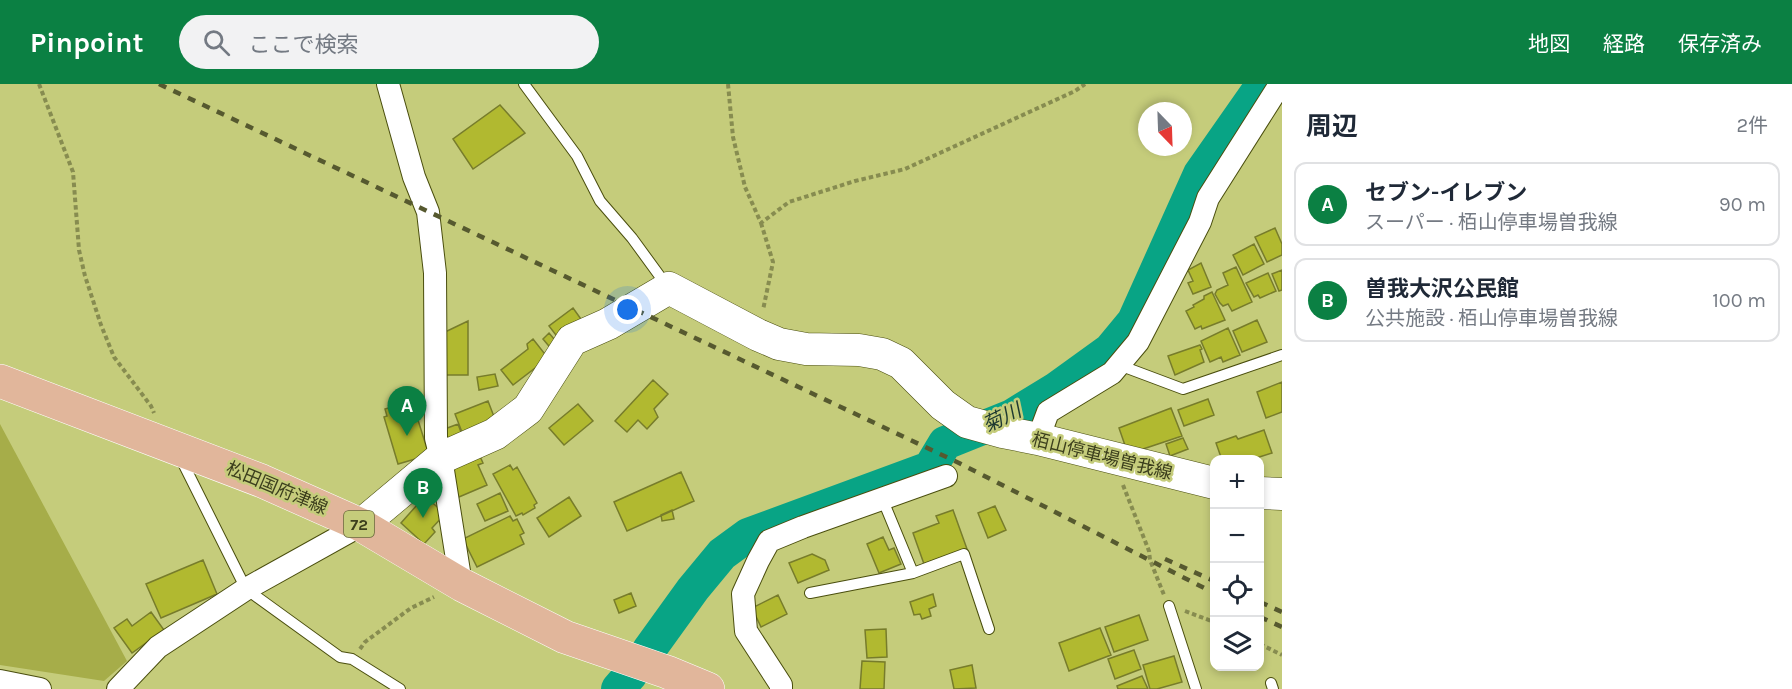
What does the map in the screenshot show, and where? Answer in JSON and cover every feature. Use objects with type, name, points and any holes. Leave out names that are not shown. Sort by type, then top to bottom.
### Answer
[{"type":"main road","points":[[361,525],[441,458],[495,434],[528,409],[572,340],[608,324],[669,288]]},
{"type":"main road","name":"栢山停車場曽我線","points":[[669,288],[779,344],[882,354],[901,363],[943,405],[967,422],[1210,482]]},
{"type":"main road","name":"松田国府津線","points":[[0,381],[262,481],[361,525],[462,585],[565,637],[667,672],[708,689]]},
{"type":"main road","points":[[1264,493],[1282,494]]},
{"type":"street","points":[[388,84],[414,177],[428,212],[435,273],[436,438],[462,585]]},
{"type":"street","points":[[1038,439],[1048,412],[1112,373],[1138,342],[1200,222],[1208,198],[1279,86],[1282,85]]},
{"type":"street","points":[[781,689],[781,684],[746,631],[744,594],[769,542],[803,526],[946,476]]},
{"type":"street","points":[[118,689],[158,647],[246,590],[361,525]]},
{"type":"street","points":[[0,681],[40,689]]},
{"type":"lane","points":[[524,84],[577,156],[600,201],[632,238],[669,288]]},
{"type":"lane","points":[[1119,365],[1183,389],[1282,354]]},
{"type":"lane","points":[[169,445],[246,590],[340,657],[352,659],[400,689]]},
{"type":"lane","points":[[882,498],[913,573]]},
{"type":"lane","points":[[810,593],[913,573],[964,554],[989,629]]},
{"type":"lane","points":[[1169,606],[1196,689]]},
{"type":"path","points":[[39,84],[73,172],[80,250],[85,276],[101,325],[114,357],[151,406],[169,445]]},
{"type":"path","points":[[728,84],[733,137],[746,188],[761,223],[773,262],[758,335]]},
{"type":"path","points":[[761,223],[789,202],[905,169],[1075,91],[1085,84]]},
{"type":"path","points":[[1114,458],[1149,551],[1158,583],[1169,606],[1210,620]]},
{"type":"path","points":[[352,659],[365,642],[411,608],[462,585]]},
{"type":"path","points":[[1264,646],[1282,655]]},
{"type":"green space","points":[[0,424],[127,661],[104,681],[0,665]]},
{"type":"building","points":[[500,105],[525,133],[473,169],[453,139]]},
{"type":"building","points":[[1275,228],[1282,244],[1282,255],[1267,262],[1255,237]]},
{"type":"building","points":[[1254,244],[1264,264],[1243,275],[1233,255]]},
{"type":"building","points":[[1201,263],[1211,287],[1193,294],[1188,283],[1193,281],[1188,270]]},
{"type":"building","points":[[1236,267],[1252,302],[1232,311],[1228,304],[1223,306],[1220,303],[1215,294],[1217,290],[1228,285],[1223,273]]},
{"type":"building","points":[[1282,270],[1282,290],[1279,291],[1272,274]]},
{"type":"building","points":[[1268,273],[1276,291],[1260,298],[1258,295],[1254,297],[1246,283]]},
{"type":"building","points":[[1212,292],[1225,320],[1202,329],[1201,326],[1195,329],[1186,311]]},
{"type":"building","points":[[573,308],[586,326],[562,343],[549,326]]},
{"type":"building","points":[[1257,320],[1267,342],[1242,352],[1233,331]]},
{"type":"building","points":[[468,321],[468,375],[445,375],[445,332]]},
{"type":"building","points":[[1228,328],[1240,355],[1223,362],[1221,357],[1210,362],[1201,341]]},
{"type":"building","points":[[549,333],[560,346],[553,351],[543,339]]},
{"type":"building","points":[[533,339],[548,358],[513,385],[501,370],[528,349],[527,344]]},
{"type":"building","points":[[1200,345],[1204,362],[1175,375],[1168,356]]},
{"type":"building","points":[[495,374],[498,386],[479,390],[477,377]]},
{"type":"building","points":[[653,380],[668,394],[654,409],[658,417],[647,429],[638,420],[627,432],[615,421]]},
{"type":"building","points":[[1282,382],[1282,412],[1266,418],[1257,392]]},
{"type":"building","points":[[1208,399],[1214,415],[1184,426],[1178,410]]},
{"type":"building","points":[[412,401],[429,455],[398,464],[384,417],[387,416],[385,409]]},
{"type":"building","points":[[488,401],[498,427],[465,440],[455,414]]},
{"type":"building","points":[[578,404],[593,421],[564,445],[549,428]]},
{"type":"building","points":[[1171,408],[1182,436],[1128,454],[1119,428]]},
{"type":"building","points":[[458,424],[465,443],[449,449],[442,430]]},
{"type":"building","points":[[1264,430],[1272,453],[1264,456],[1220,455],[1216,443],[1236,436],[1238,439]]},
{"type":"building","points":[[1183,438],[1188,449],[1170,456],[1166,444]]},
{"type":"building","points":[[479,454],[483,463],[478,465],[487,485],[459,497],[449,476],[450,466]]},
{"type":"building","points":[[510,465],[513,470],[517,467],[537,503],[534,505],[535,508],[523,515],[522,513],[516,516],[493,474]]},
{"type":"building","points":[[681,472],[694,501],[627,531],[614,502]]},
{"type":"building","points":[[500,493],[508,511],[485,521],[477,504]]},
{"type":"building","points":[[425,496],[445,514],[432,528],[435,532],[424,544],[401,523]]},
{"type":"building","points":[[569,497],[581,516],[549,537],[537,518]]},
{"type":"building","points":[[995,506],[1006,530],[988,538],[978,513]]},
{"type":"building","points":[[672,510],[674,519],[662,521],[661,515]]},
{"type":"building","points":[[953,510],[967,549],[924,564],[913,533],[939,523],[936,516]]},
{"type":"building","points":[[510,516],[513,521],[517,519],[524,533],[520,535],[524,544],[477,567],[463,539]]},
{"type":"building","points":[[883,537],[889,550],[894,548],[901,564],[879,573],[867,544]]},
{"type":"building","points":[[812,554],[825,560],[829,570],[798,583],[789,563]]},
{"type":"building","points":[[203,560],[217,594],[161,618],[146,584]]},
{"type":"building","points":[[631,593],[636,606],[619,613],[614,600]]},
{"type":"building","points":[[933,594],[936,606],[929,609],[931,616],[922,619],[920,614],[914,615],[910,602]]},
{"type":"building","points":[[778,595],[787,614],[761,627],[752,608]]},
{"type":"building","points":[[151,612],[164,630],[132,653],[114,628],[127,619],[132,626]]},
{"type":"building","points":[[1139,615],[1148,640],[1114,652],[1105,627]]},
{"type":"building","points":[[1100,628],[1111,655],[1069,671],[1059,643]]},
{"type":"building","points":[[886,629],[887,657],[867,658],[865,630]]},
{"type":"building","points":[[1134,650],[1141,669],[1115,679],[1108,659]]},
{"type":"building","points":[[1174,656],[1182,682],[1150,689],[1143,665]]},
{"type":"building","points":[[862,661],[885,662],[884,689],[860,689]]},
{"type":"building","points":[[972,665],[976,688],[954,689],[950,670]]},
{"type":"building","points":[[1142,676],[1148,689],[1118,689],[1117,686]]},
{"type":"waterway","name":"菊川","points":[[649,650],[693,589],[722,554],[748,535],[930,468],[945,443],[1012,416],[1056,389],[1110,350],[1134,321],[1200,174],[1263,84]]},
{"type":"waterway","name":"菊川","points":[[618,689],[631,674]]},
{"type":"railway","points":[[159,84],[959,463],[1210,591]]},
{"type":"railway","points":[[1165,559],[1210,579]]},
{"type":"railway","points":[[1264,604],[1282,612]]},
{"type":"railway","points":[[1264,619],[1282,627]]},
{"type":"place","name":"セブン-イレブン","points":[[407,436]]},
{"type":"place","name":"曽我大沢公民館","points":[[423,518]]}]
